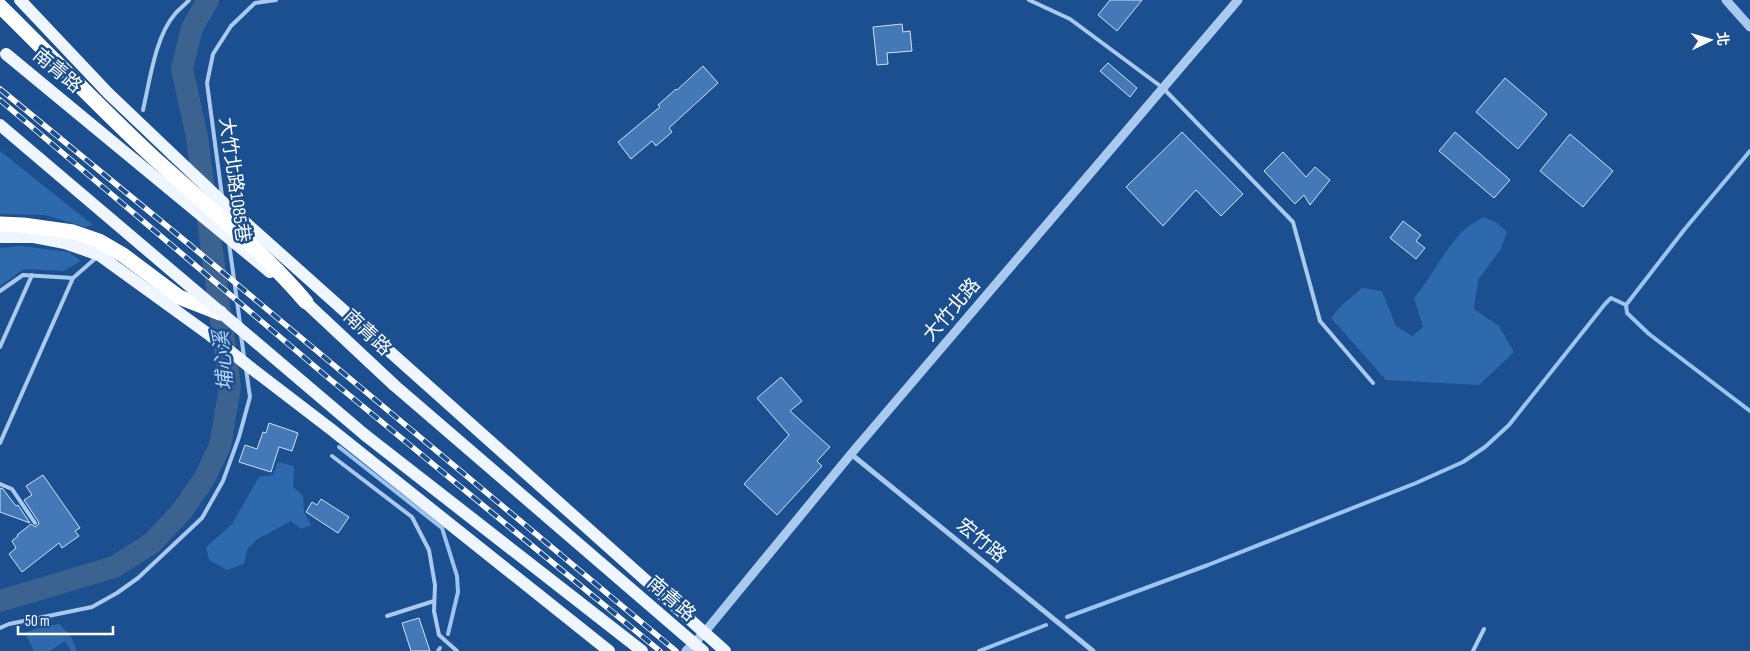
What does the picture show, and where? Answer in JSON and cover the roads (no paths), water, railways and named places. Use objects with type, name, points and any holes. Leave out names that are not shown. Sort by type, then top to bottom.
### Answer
[{"type":"highway","points":[[0,6],[154,158],[280,271],[306,302]]},
{"type":"highway","points":[[0,224],[23,225],[73,232],[99,241],[123,255],[179,297],[220,313]]},
{"type":"main road","points":[[20,0],[108,93],[228,207],[725,651]]},
{"type":"main road","name":"南青路","points":[[0,48],[306,302],[394,385],[694,649]]},
{"type":"main road","points":[[0,125],[365,435],[642,651]]},
{"type":"main road","points":[[0,237],[34,238],[57,242],[99,255],[211,336],[340,436],[609,651]]},
{"type":"street","name":"大竹北路","points":[[694,649],[704,633],[851,454],[1238,0]]},
{"type":"street","points":[[1726,0],[1750,27]]},
{"type":"street","name":"宏竹路","points":[[851,454],[1093,651]]},
{"type":"lane","points":[[143,110],[156,56],[166,28],[175,14],[189,0]]},
{"type":"lane","name":"大竹北路1085巷","points":[[0,628],[18,622],[92,607],[117,593],[138,578],[202,518],[223,481],[239,437],[250,396],[207,82],[213,54],[231,26],[255,3],[276,0]]},
{"type":"lane","points":[[1030,0],[1070,19],[1163,88],[1293,222],[1320,321],[1373,383]]},
{"type":"lane","points":[[0,443],[73,278],[99,255]]},
{"type":"lane","points":[[0,291],[22,275],[73,278]]},
{"type":"lane","points":[[0,347],[32,275]]},
{"type":"lane","points":[[332,456],[412,517],[429,550],[435,585],[434,611],[439,635],[457,651]]},
{"type":"lane","points":[[0,484],[12,489],[35,523]]},
{"type":"lane","points":[[387,616],[434,601]]},
{"type":"lane","points":[[1473,651],[1484,629]]},
{"type":"waterway","name":"埔心溪","points":[[0,601],[114,567],[152,543],[182,511],[204,479],[220,446],[230,387],[197,137],[182,69],[192,28],[208,0]]},
{"type":"waterway","points":[[1750,151],[1684,230],[1626,305],[1627,313],[1649,334],[1750,411]]},
{"type":"waterway","points":[[1067,617],[1208,565],[1416,483],[1463,462],[1485,447],[1509,425],[1611,298],[1626,305]]},
{"type":"waterway","points":[[339,447],[442,528],[457,576],[458,592],[448,634]]},
{"type":"waterway","points":[[979,651],[1046,625]]},
{"type":"railway","points":[[0,89],[190,245],[676,651]]},
{"type":"railway","points":[[0,100],[332,381],[660,651]]}]
